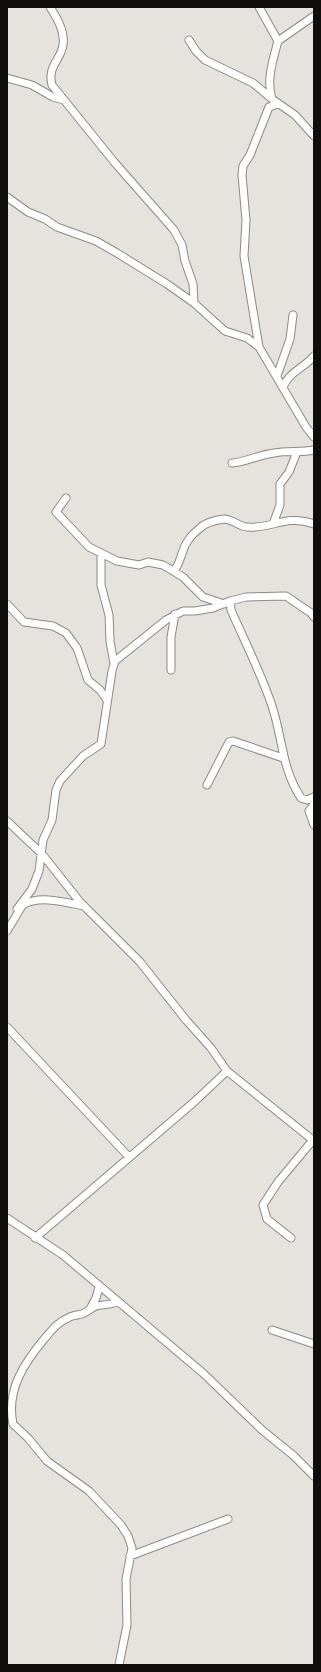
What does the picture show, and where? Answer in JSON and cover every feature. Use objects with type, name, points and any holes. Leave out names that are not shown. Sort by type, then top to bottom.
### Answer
[{"type":"street","points":[[50,7],[63,33],[62,51],[55,61],[52,71],[52,86],[79,116],[116,163],[174,230],[182,245],[185,261],[193,284],[194,303]]},
{"type":"street","points":[[259,7],[278,41],[270,78],[272,99],[250,155],[243,166],[242,175],[246,220],[244,256],[259,347]]},
{"type":"street","points":[[278,41],[314,16]]},
{"type":"street","points":[[189,40],[196,51],[205,60],[253,83],[278,104],[295,115],[314,136]]},
{"type":"street","points":[[7,78],[32,85],[53,97],[64,100]]},
{"type":"street","points":[[269,107],[278,104]]},
{"type":"street","points":[[7,196],[28,212],[45,218],[57,227],[96,242],[117,253],[167,284],[194,303],[225,331],[247,338],[259,347],[306,427],[314,437]]},
{"type":"street","points":[[277,376],[290,339],[293,315]]},
{"type":"street","points":[[283,387],[290,375],[308,363],[314,356]]},
{"type":"street","points":[[232,463],[245,461],[258,455],[275,452],[314,450]]},
{"type":"street","points":[[273,524],[280,506],[280,484],[291,468],[297,452]]},
{"type":"street","points":[[66,498],[56,510],[57,515],[84,544],[117,561],[139,564],[148,562],[163,565],[174,570],[190,582],[201,596],[227,603],[267,689],[275,714],[289,778],[302,798],[307,800],[314,797]]},
{"type":"street","points":[[174,570],[181,560],[184,547],[201,526],[225,519],[228,519],[237,525],[249,528],[293,520],[314,524]]},
{"type":"street","points":[[84,906],[40,899],[29,901],[17,909],[32,890],[39,871],[43,840],[52,820],[58,785],[62,777],[83,756],[101,744],[114,664],[110,641],[109,615],[101,585],[101,553]]},
{"type":"street","points":[[114,664],[123,654],[175,614],[183,611],[200,610],[252,597],[286,596],[310,612],[314,617]]},
{"type":"street","points":[[7,604],[24,622],[53,626],[66,633],[77,648],[88,680],[100,690],[107,700]]},
{"type":"street","points":[[171,670],[170,637],[175,614]]},
{"type":"street","points":[[207,785],[229,742],[233,741],[284,758]]},
{"type":"street","points":[[314,804],[309,811],[314,825]]},
{"type":"street","points":[[7,821],[42,854],[84,906],[140,962],[186,1020],[211,1048],[227,1071],[313,1140],[278,1182],[263,1204],[267,1219],[291,1238]]},
{"type":"street","points":[[7,931],[22,905]]},
{"type":"street","points":[[7,1027],[129,1157]]},
{"type":"street","points":[[35,1238],[193,1103],[227,1071]]},
{"type":"street","points":[[7,1218],[63,1256],[99,1286],[203,1374],[262,1430],[294,1456],[314,1476]]},
{"type":"street","points":[[89,1311],[96,1298],[99,1286]]},
{"type":"street","points":[[117,1302],[110,1305],[95,1306],[89,1311],[69,1317],[59,1322],[36,1348],[17,1378],[11,1402],[13,1424],[28,1438],[46,1461],[84,1486],[121,1525],[130,1542],[132,1548],[126,1579],[127,1625],[119,1665]]},
{"type":"street","points":[[272,1330],[314,1344]]},
{"type":"street","points":[[130,1556],[228,1519]]}]
